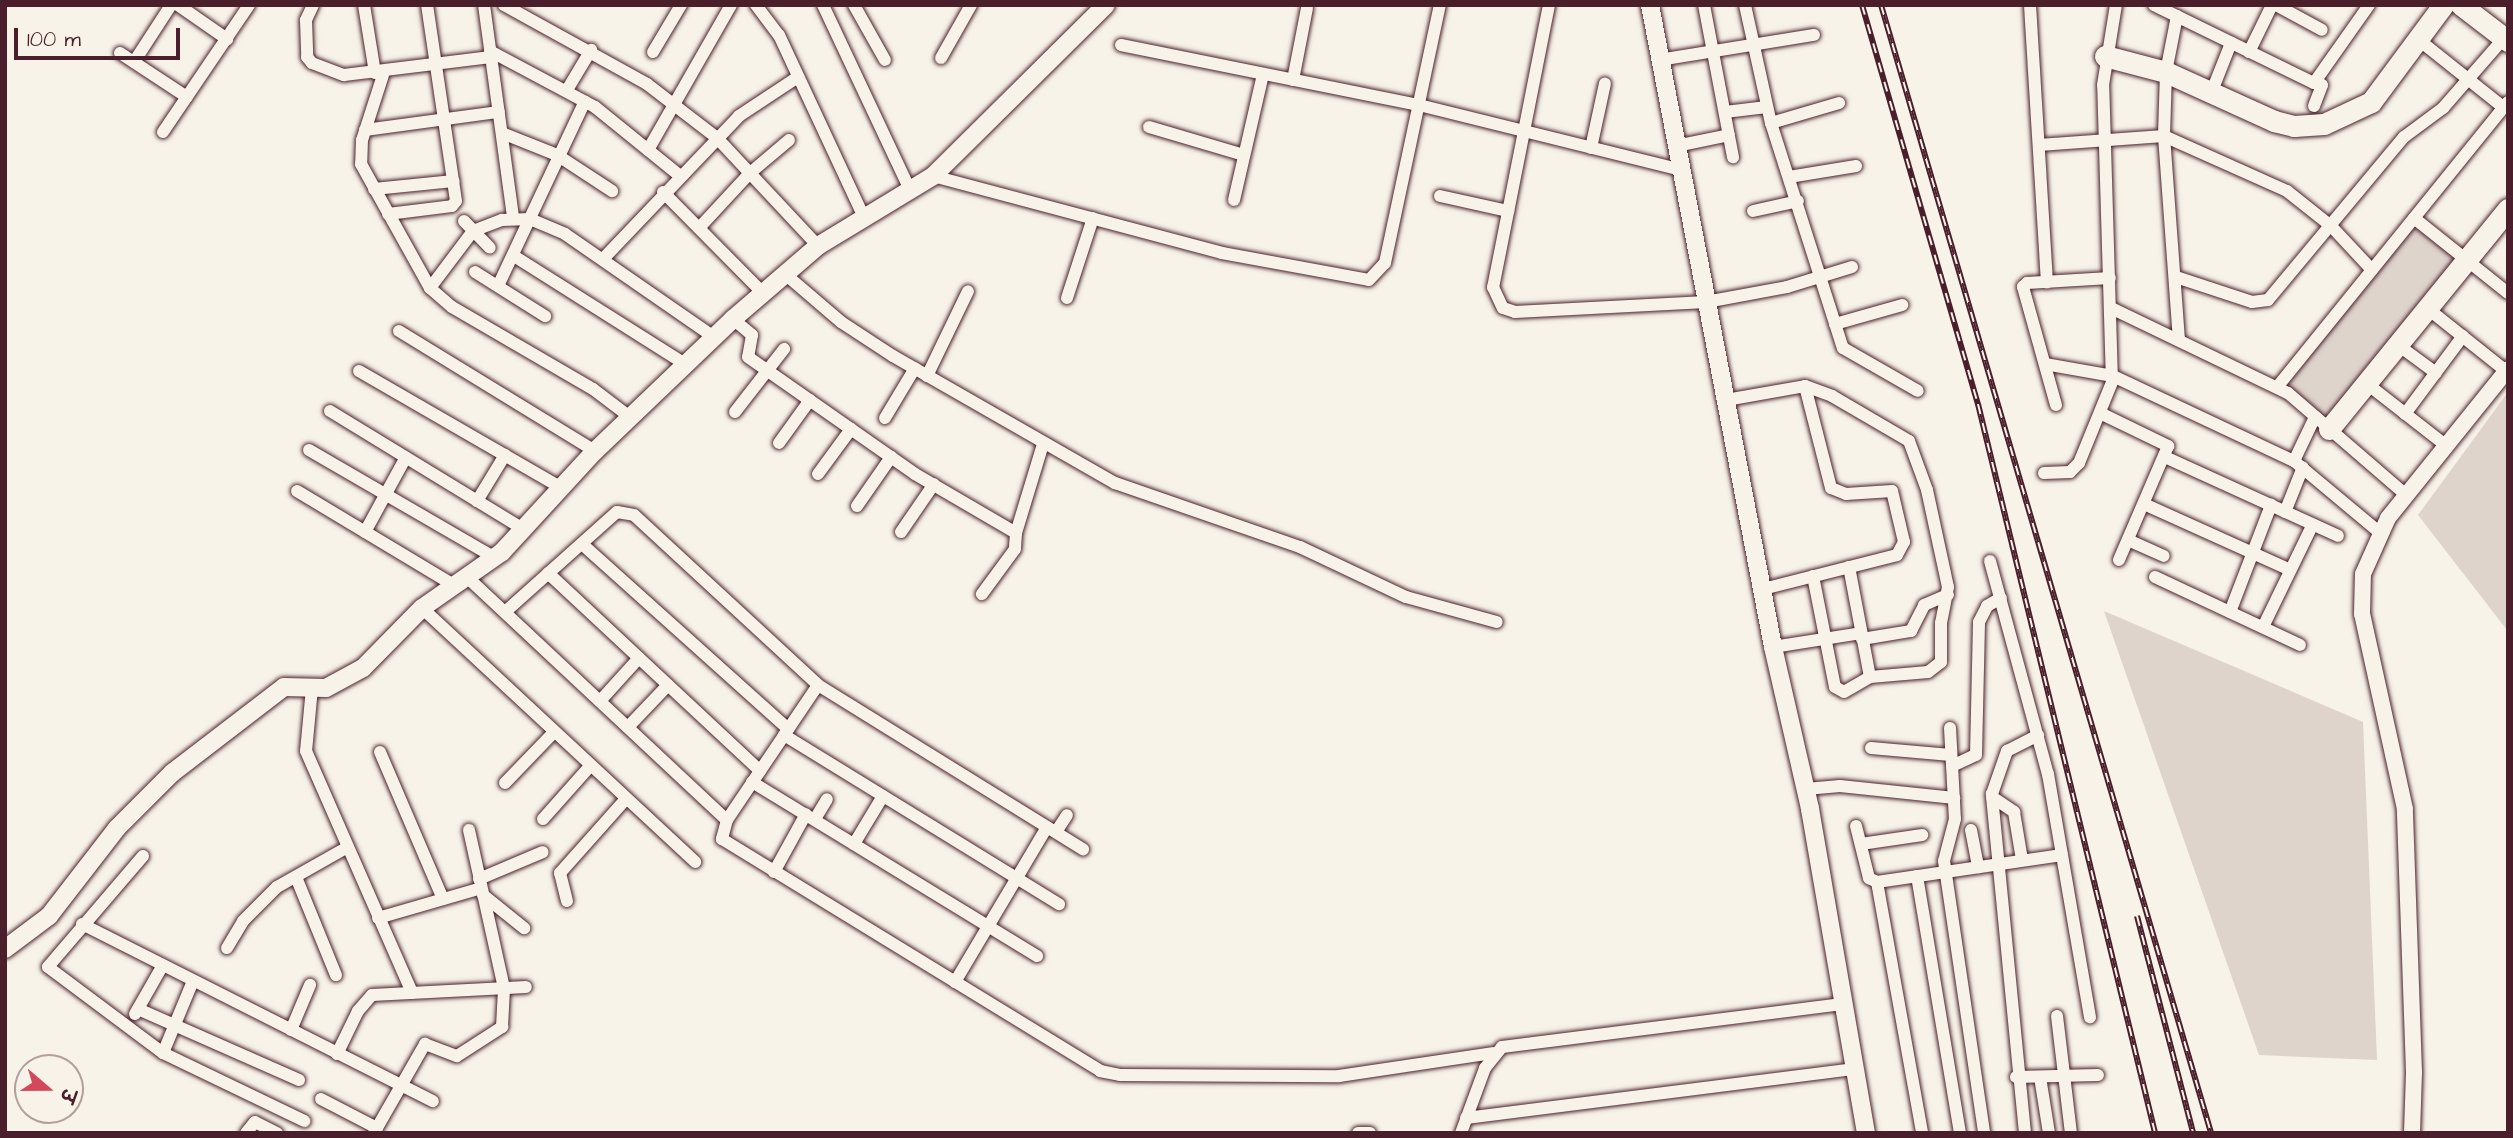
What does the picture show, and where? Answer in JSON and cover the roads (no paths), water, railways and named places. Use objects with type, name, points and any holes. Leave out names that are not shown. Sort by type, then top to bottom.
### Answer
[{"type":"main road","points":[[5,949],[49,916],[117,828],[172,773],[284,687],[312,688],[333,685],[363,668],[422,608],[495,558],[525,530],[595,451],[733,319],[818,246],[909,188],[933,176],[1106,5]]},
{"type":"main road","points":[[1650,5],[1773,647],[1806,789],[1866,1133]]},
{"type":"main road","points":[[2105,56],[2166,72],[2274,121],[2294,126],[2324,124],[2371,102],[2443,5]]},
{"type":"main road","points":[[2460,5],[2506,40]]},
{"type":"main road","points":[[2322,423],[2366,383],[2508,209]]},
{"type":"street","points":[[134,62],[171,5]]},
{"type":"street","points":[[178,5],[227,39]]},
{"type":"street","points":[[163,132],[249,5]]},
{"type":"street","points":[[313,5],[306,20],[307,57],[312,63],[351,76],[436,65],[491,54],[586,101],[679,175]]},
{"type":"street","points":[[365,5],[379,72],[365,130],[361,164],[430,288],[452,307],[593,389],[631,418]]},
{"type":"street","points":[[388,214],[452,206],[456,201],[427,5]]},
{"type":"street","points":[[484,5],[513,218]]},
{"type":"street","points":[[504,5],[591,50],[717,138],[818,246]]},
{"type":"street","points":[[653,52],[681,5]]},
{"type":"street","points":[[648,150],[731,5]]},
{"type":"street","points":[[756,5],[779,35],[864,217]]},
{"type":"street","points":[[823,5],[909,188]]},
{"type":"street","points":[[854,5],[885,60]]},
{"type":"street","points":[[941,58],[971,5]]},
{"type":"street","points":[[933,176],[1222,253],[1369,280],[1385,263],[1440,5]]},
{"type":"street","points":[[1549,5],[1493,287],[1503,308],[1515,312],[1706,302],[1823,277],[1852,267]]},
{"type":"street","points":[[1704,5],[1733,157]]},
{"type":"street","points":[[1745,5],[1771,122],[1847,354],[1918,391]]},
{"type":"street","points":[[2031,5],[2047,282]]},
{"type":"street","points":[[2043,473],[2074,469],[2100,413],[2113,376],[2103,138],[2105,56],[2116,5]]},
{"type":"street","points":[[2154,5],[2322,85],[2314,106]]},
{"type":"street","points":[[2249,52],[2274,5],[2322,30]]},
{"type":"street","points":[[2317,82],[2374,6]]},
{"type":"street","points":[[1293,80],[1307,8]]},
{"type":"street","points":[[2177,16],[2166,72],[2164,136],[2179,340]]},
{"type":"street","points":[[1659,60],[1753,47],[1814,35]]},
{"type":"street","points":[[2278,386],[2505,104],[2469,80],[2419,40]]},
{"type":"street","points":[[2176,277],[2262,303],[2331,226],[2404,137],[2443,108],[2506,40]]},
{"type":"street","points":[[2212,91],[2231,43]]},
{"type":"street","points":[[1121,45],[1419,105],[1681,170]]},
{"type":"street","points":[[567,90],[591,50]]},
{"type":"street","points":[[120,53],[187,97]]},
{"type":"street","points":[[1234,200],[1263,74]]},
{"type":"street","points":[[603,259],[679,175],[739,116],[798,77]]},
{"type":"street","points":[[1591,148],[1605,83]]},
{"type":"street","points":[[498,286],[514,256],[557,155],[586,101]]},
{"type":"street","points":[[1771,122],[1839,103]]},
{"type":"street","points":[[1725,112],[1767,107]]},
{"type":"street","points":[[365,130],[499,112]]},
{"type":"street","points":[[1149,127],[1244,155]]},
{"type":"street","points":[[502,133],[557,155],[612,191]]},
{"type":"street","points":[[1676,146],[1729,135]]},
{"type":"street","points":[[2039,145],[2103,138],[2164,136],[2274,183],[2331,226],[2372,270]]},
{"type":"street","points":[[699,228],[750,173],[789,141]]},
{"type":"street","points":[[1789,177],[1856,166]]},
{"type":"street","points":[[374,189],[454,181]]},
{"type":"street","points":[[663,192],[763,293]]},
{"type":"street","points":[[1440,196],[1508,211]]},
{"type":"street","points":[[1753,211],[1798,201]]},
{"type":"street","points":[[430,288],[469,226],[513,218],[530,219],[565,234],[713,337]]},
{"type":"street","points":[[1067,298],[1093,218]]},
{"type":"street","points":[[2414,218],[2508,293]]},
{"type":"street","points":[[469,226],[490,248]]},
{"type":"street","points":[[514,256],[685,364]]},
{"type":"street","points":[[475,272],[545,316]]},
{"type":"street","points":[[785,274],[841,322],[927,376],[1115,483],[1300,547],[1406,597],[1497,622]]},
{"type":"street","points":[[2056,405],[2023,287],[2027,282],[2110,278]]},
{"type":"street","points":[[927,376],[968,291]]},
{"type":"street","points":[[1835,324],[1902,304]]},
{"type":"street","points":[[2111,308],[2278,386],[2406,495]]},
{"type":"street","points":[[2412,1133],[2414,1072],[2405,809],[2361,603],[2363,574],[2379,532],[2444,444],[2507,370],[2427,308]]},
{"type":"street","points":[[733,319],[751,335],[748,357],[891,457],[1016,533]]},
{"type":"street","points":[[399,331],[595,451]]},
{"type":"street","points":[[2405,414],[2463,337]]},
{"type":"street","points":[[2398,345],[2436,373]]},
{"type":"street","points":[[735,412],[785,349]]},
{"type":"street","points":[[2045,364],[2113,376],[2299,464],[2379,532]]},
{"type":"street","points":[[885,418],[915,368]]},
{"type":"street","points":[[359,371],[562,488]]},
{"type":"street","points":[[2366,383],[2444,444]]},
{"type":"street","points":[[1726,400],[1805,386],[1832,396],[1909,441],[1927,490],[1948,594],[1937,667],[1928,672],[1870,677],[1844,692],[1837,691],[1813,576]]},
{"type":"street","points":[[1762,589],[1897,555],[1901,550],[1896,494],[1886,489],[1846,494],[1831,488],[1805,386]]},
{"type":"street","points":[[779,443],[810,400]]},
{"type":"street","points":[[330,411],[525,530]]},
{"type":"street","points":[[2100,413],[2164,441],[2165,457],[2119,560]]},
{"type":"street","points":[[2286,512],[2299,464],[2322,423]]},
{"type":"street","points":[[818,474],[851,429]]},
{"type":"street","points":[[982,594],[1015,549],[1016,533],[1043,444]]},
{"type":"street","points":[[309,450],[495,558]]},
{"type":"street","points":[[477,501],[505,455]]},
{"type":"street","points":[[365,532],[406,457]]},
{"type":"street","points":[[857,506],[891,457]]},
{"type":"street","points":[[2165,457],[2338,536]]},
{"type":"street","points":[[901,532],[934,484]]},
{"type":"street","points":[[297,491],[365,532],[462,582],[505,612],[727,820]]},
{"type":"street","points":[[2144,504],[2290,570]]},
{"type":"street","points":[[2230,612],[2270,505]]},
{"type":"street","points":[[505,612],[617,512],[634,515],[818,685],[1083,849]]},
{"type":"street","points":[[2263,627],[2313,524]]},
{"type":"street","points":[[2128,540],[2164,556]]},
{"type":"street","points":[[582,544],[786,732],[883,796],[1059,904]]},
{"type":"street","points":[[1990,561],[2038,735],[2090,1017]]},
{"type":"street","points":[[1849,566],[1870,677]]},
{"type":"street","points":[[548,573],[668,685],[756,776],[810,817],[1037,956]]},
{"type":"street","points":[[2155,577],[2300,645]]},
{"type":"street","points":[[1773,647],[1911,631],[1923,605],[1948,594]]},
{"type":"street","points":[[1871,748],[1952,760],[1976,755],[1979,622],[1987,606],[2001,598]]},
{"type":"street","points":[[422,608],[695,862]]},
{"type":"street","points":[[600,701],[639,658]]},
{"type":"street","points":[[628,727],[668,685]]},
{"type":"street","points":[[818,685],[727,820],[722,839],[1100,1071],[1120,1075],[1339,1076],[1492,1054],[1515,1043],[1844,1004]]},
{"type":"street","points":[[312,688],[306,751],[346,848],[412,993]]},
{"type":"street","points":[[1950,728],[1955,820],[1945,846],[1945,871],[1984,1133]]},
{"type":"street","points":[[505,783],[554,732]]},
{"type":"street","points":[[2025,1133],[2016,1077],[2012,986],[1992,797],[2007,751],[2038,735]]},
{"type":"street","points":[[380,752],[443,899]]},
{"type":"street","points":[[543,818],[590,766]]},
{"type":"street","points":[[1806,789],[1840,786],[1954,798]]},
{"type":"street","points":[[854,844],[883,796]]},
{"type":"street","points":[[1992,797],[2014,813],[2022,860]]},
{"type":"street","points":[[567,901],[560,873],[626,799]]},
{"type":"street","points":[[774,872],[810,817],[827,799]]},
{"type":"street","points":[[955,982],[1016,879],[1052,830],[1067,815]]},
{"type":"street","points":[[1856,826],[1869,878],[1877,882],[2062,855]]},
{"type":"street","points":[[321,1099],[376,1130],[425,1044],[457,1056],[497,1033],[504,1020],[504,988],[469,830]]},
{"type":"street","points":[[1971,830],[1978,867]]},
{"type":"street","points":[[1861,844],[1922,835]]},
{"type":"street","points":[[227,948],[261,901],[346,848]]},
{"type":"street","points":[[378,918],[481,888],[542,852]]},
{"type":"street","points":[[143,856],[82,924],[48,967],[163,1053],[304,1122]]},
{"type":"street","points":[[1917,876],[1961,1133]]},
{"type":"street","points":[[296,877],[336,975]]},
{"type":"street","points":[[1877,882],[1922,1133]]},
{"type":"street","points":[[481,888],[524,928]]},
{"type":"street","points":[[82,924],[433,1101]]},
{"type":"street","points":[[129,1025],[163,965]]},
{"type":"street","points":[[163,1053],[193,981]]},
{"type":"street","points":[[291,1030],[310,985]]},
{"type":"street","points":[[337,1054],[365,1001],[372,995],[526,987]]},
{"type":"street","points":[[138,1009],[299,1080]]},
{"type":"street","points":[[2057,1016],[2061,1076],[2071,1133]]},
{"type":"street","points":[[1463,1127],[1492,1054]]},
{"type":"street","points":[[1463,1127],[1855,1069]]},
{"type":"street","points":[[2016,1077],[2098,1075]]},
{"type":"street","points":[[2040,1077],[2049,1133]]},
{"type":"street","points":[[246,1133],[255,1122],[277,1133]]},
{"type":"street","points":[[1357,1133],[1370,1133]]},
{"type":"railway","points":[[1862,5],[1978,404],[2155,1133]]},
{"type":"railway","points":[[1881,5],[2211,1133]]},
{"type":"railway","points":[[2137,916],[2193,1133]]}]
